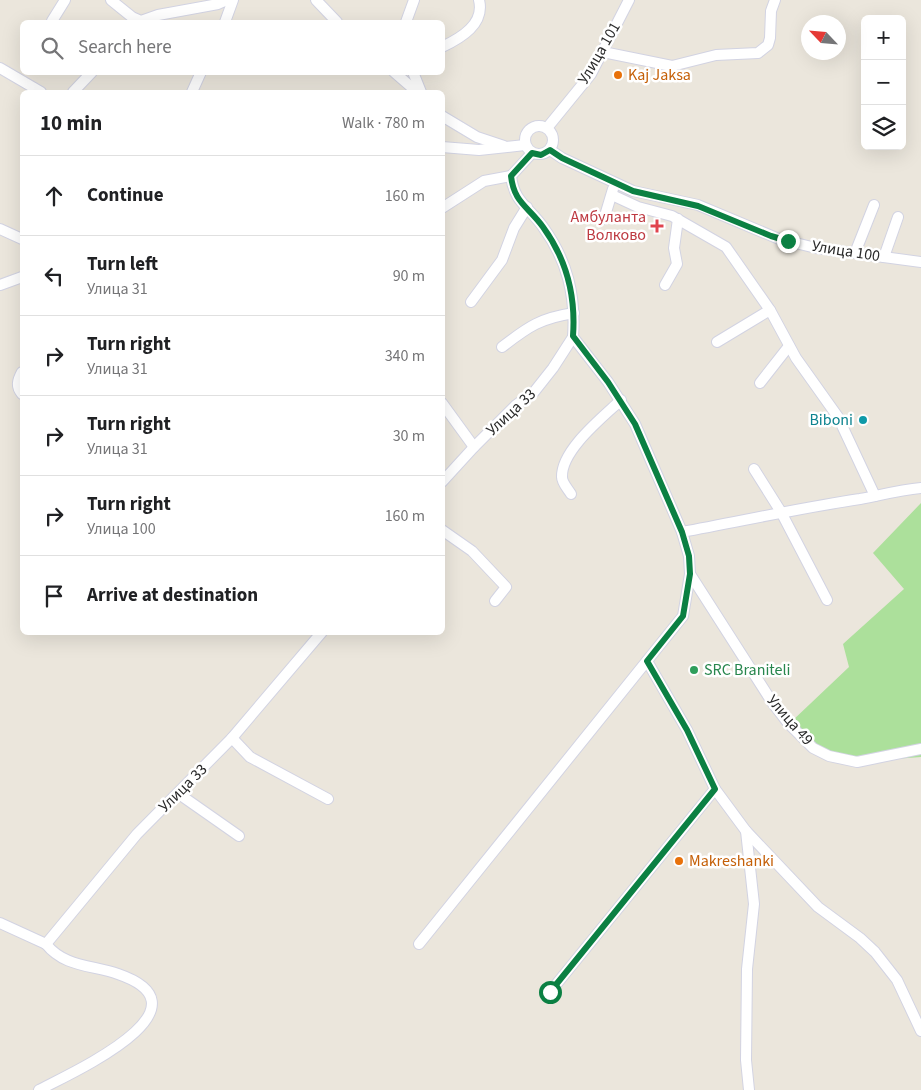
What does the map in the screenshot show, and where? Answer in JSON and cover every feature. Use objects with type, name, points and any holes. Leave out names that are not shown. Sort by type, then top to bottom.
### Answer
[{"type":"street","points":[[53,20],[65,0]]},
{"type":"street","points":[[110,0],[137,20]]},
{"type":"street","points":[[145,20],[158,15],[218,4],[227,0]]},
{"type":"street","points":[[225,20],[233,0]]},
{"type":"street","points":[[316,0],[335,20]]},
{"type":"street","points":[[407,20],[414,0]]},
{"type":"street","points":[[445,45],[469,32],[475,24],[479,15],[479,0]]},
{"type":"street","name":"Улица 101","points":[[547,128],[591,74],[629,0]]},
{"type":"street","points":[[603,52],[672,66],[716,55],[758,53],[768,45],[771,11],[775,0]]},
{"type":"street","points":[[0,68],[37,90]]},
{"type":"street","points":[[75,90],[89,75]]},
{"type":"street","points":[[193,90],[200,75]]},
{"type":"street","points":[[398,75],[416,90]]},
{"type":"street","points":[[415,75],[418,90]]},
{"type":"street","points":[[445,118],[476,137],[506,147]]},
{"type":"street","points":[[419,944],[683,616],[690,574],[689,556],[682,532],[635,424],[621,400],[573,336],[574,313],[567,270],[543,227],[516,197],[511,176],[528,149],[528,131],[537,126],[547,128],[553,136],[550,150],[541,155],[528,149],[506,147],[479,150],[445,147]]},
{"type":"street","name":"Улица 100","points":[[550,150],[562,158],[633,191],[698,206],[779,239],[855,253],[921,262]]},
{"type":"street","points":[[445,206],[484,181],[511,176]]},
{"type":"street","points":[[604,219],[615,184]]},
{"type":"street","points":[[612,195],[638,207],[678,219],[688,227],[722,243],[770,310],[789,346],[838,417],[875,496]]},
{"type":"street","points":[[855,253],[874,205]]},
{"type":"street","points":[[470,302],[502,260],[514,228],[527,207]]},
{"type":"street","points":[[884,257],[898,217]]},
{"type":"street","points":[[665,285],[677,264],[674,248],[678,219]]},
{"type":"street","points":[[0,229],[20,238]]},
{"type":"street","points":[[0,285],[20,278]]},
{"type":"street","points":[[717,342],[770,310]]},
{"type":"street","points":[[502,346],[532,324],[555,316],[574,313]]},
{"type":"street","name":"Улица 33","points":[[445,476],[516,405],[534,392],[553,368],[573,336]]},
{"type":"street","points":[[760,383],[789,346]]},
{"type":"street","points":[[20,378],[18,383],[20,392]]},
{"type":"street","points":[[571,494],[562,479],[563,465],[580,440],[621,400]]},
{"type":"street","points":[[445,408],[474,447]]},
{"type":"street","points":[[754,468],[781,512],[827,600]]},
{"type":"street","points":[[682,532],[781,512],[921,488]]},
{"type":"street","points":[[445,532],[472,551],[506,587],[495,601]]},
{"type":"street","name":"Улица 49","points":[[690,574],[772,702],[813,748],[829,756],[857,762],[921,749]]},
{"type":"street","name":"Улица 33","points":[[46,944],[137,834],[179,794],[232,738],[319,635]]},
{"type":"street","points":[[647,661],[687,730],[715,789],[746,831],[818,907],[860,938],[875,952],[897,980],[921,1031]]},
{"type":"street","points":[[232,738],[250,757],[328,799]]},
{"type":"street","points":[[905,752],[921,743]]},
{"type":"street","points":[[550,992],[715,789]]},
{"type":"street","points":[[179,794],[239,836]]},
{"type":"street","points":[[746,831],[754,904],[747,969],[746,1060],[750,1090]]},
{"type":"street","points":[[0,923],[46,944],[53,953],[66,961],[117,974],[137,982],[150,997],[152,1004],[146,1022],[128,1039],[95,1061],[38,1090]]},
{"type":"green space","points":[[921,503],[921,757],[868,761],[813,748],[791,722],[849,667],[843,644],[904,589],[873,553]]},
{"type":"place","name":"Kaj Jaksa","points":[[618,75]]},
{"type":"place","name":"Амбуланта Волково","points":[[657,226]]},
{"type":"place","name":"Biboni","points":[[863,420]]},
{"type":"place","name":"SRC Braniteli","points":[[694,670]]},
{"type":"place","name":"Makreshanki","points":[[679,861]]},
{"type":"route","points":[[550,992],[715,789],[687,730],[647,661],[683,616],[690,574],[689,556],[682,532],[635,424],[621,400],[573,336],[573,293],[567,270],[543,227],[516,197],[511,176],[532,153],[541,155],[550,150],[562,158],[633,191],[698,206],[771,236],[788,241]]}]
